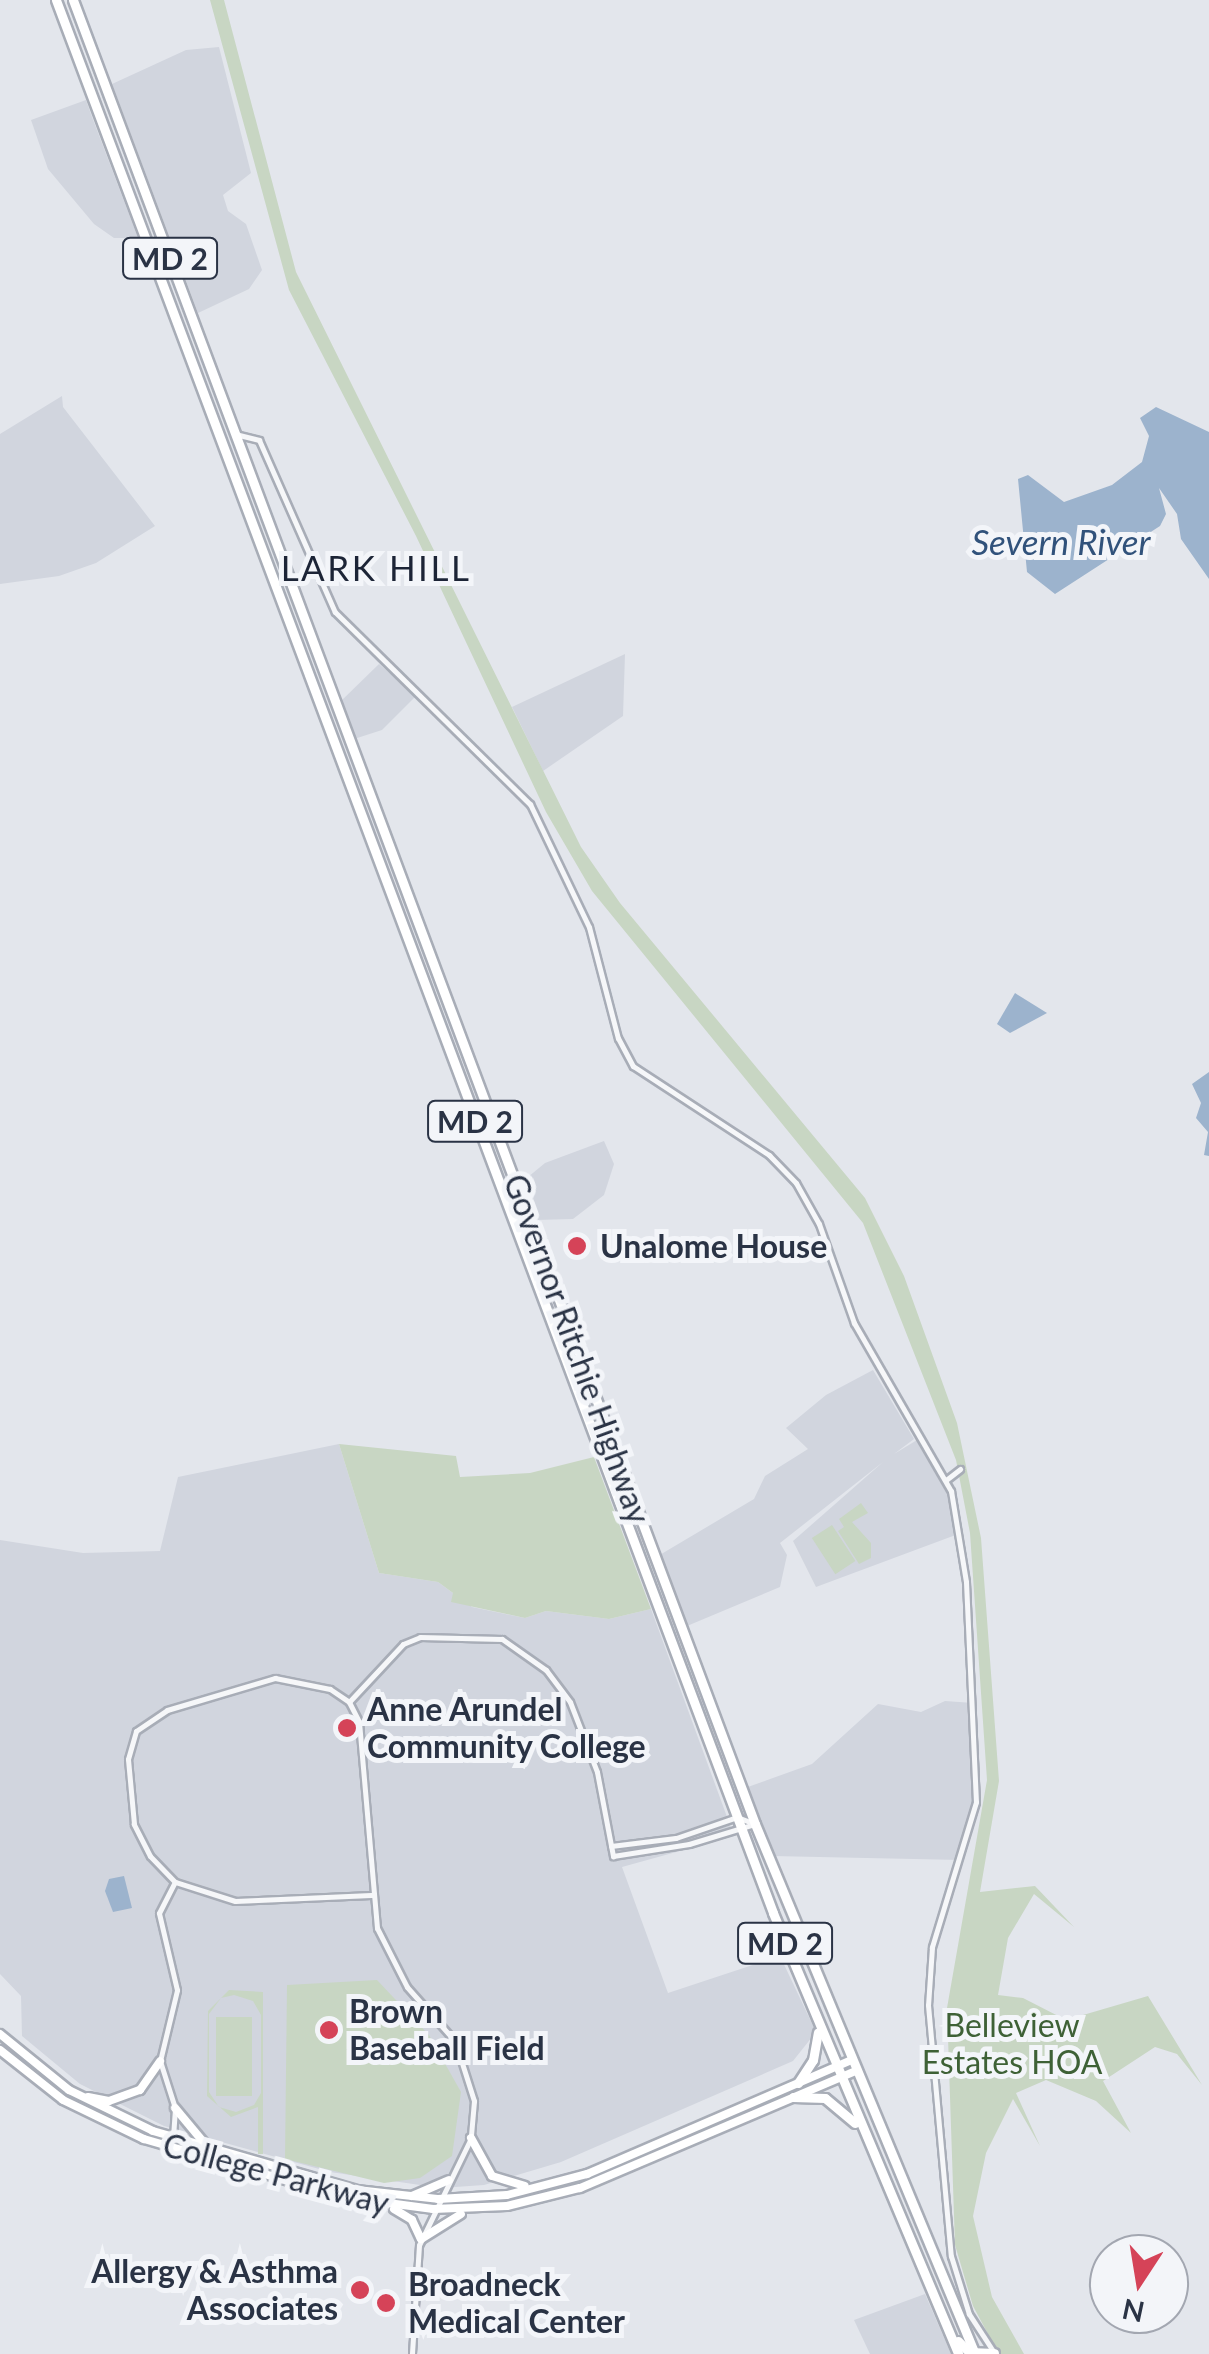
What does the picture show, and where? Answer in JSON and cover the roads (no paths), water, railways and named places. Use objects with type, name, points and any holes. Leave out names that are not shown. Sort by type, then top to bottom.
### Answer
[{"type":"highway","name":"Governor Ritchie Highway","points":[[56,0],[738,1821],[835,2067],[958,2354]]},
{"type":"highway","name":"Governor Ritchie Highway","points":[[73,0],[755,1824],[853,2072],[975,2354]]},
{"type":"highway","points":[[215,424],[235,434]]},
{"type":"highway","points":[[311,681],[324,700],[334,701]]},
{"type":"highway","points":[[322,710],[333,710],[351,744]]},
{"type":"highway","points":[[440,1024],[455,1022]]},
{"type":"highway","points":[[574,1383],[587,1379]]},
{"type":"highway","points":[[798,2083],[813,2060],[818,2025]]},
{"type":"highway","points":[[793,2097],[835,2103],[865,2136]]},
{"type":"highway","points":[[926,2279],[961,2347],[975,2354],[995,2353]]},
{"type":"highway","points":[[944,2281],[958,2286]]},
{"type":"main road","name":"College Parkway","points":[[0,2034],[69,2090],[173,2138],[408,2198],[438,2199],[551,2184],[849,2061]]},
{"type":"main road","name":"College Parkway","points":[[3,2053],[90,2116],[170,2148],[375,2204],[433,2209],[482,2209],[580,2188],[853,2072]]},
{"type":"main road","points":[[69,2090],[110,2101],[126,2097],[148,2082],[160,2061]]},
{"type":"main road","points":[[174,2108],[194,2135],[218,2151]]},
{"type":"main road","points":[[471,2138],[492,2176],[518,2186],[551,2184]]},
{"type":"main road","points":[[408,2198],[449,2180]]},
{"type":"main road","points":[[375,2204],[409,2217],[421,2239],[452,2215],[482,2209]]},
{"type":"street","points":[[235,434],[259,440],[335,612],[530,804],[588,926],[618,1038],[633,1066],[769,1156],[796,1183],[824,1236],[854,1323],[946,1480],[962,1533],[976,1802],[932,1947],[928,2004],[958,2286],[995,2353]]},
{"type":"street","points":[[946,1480],[960,1468]]},
{"type":"street","points":[[349,1702],[403,1644],[420,1637],[479,1635],[522,1649],[546,1670],[578,1718],[597,1772],[613,1856],[689,1844],[738,1821]]},
{"type":"street","points":[[371,1895],[235,1901],[175,1882],[145,1846],[134,1824],[128,1759],[136,1731],[154,1716],[258,1679],[309,1681],[349,1702],[358,1722],[371,1895],[392,1964],[465,2060],[474,2101],[471,2138],[421,2239],[412,2354]]},
{"type":"street","points":[[611,1846],[676,1838],[738,1821],[755,1824]]},
{"type":"street","points":[[170,2148],[174,2108],[160,2061],[177,1990],[159,1913],[175,1882]]},
{"type":"water","name":"Severn River","points":[[1156,407],[1209,432],[1209,579],[1181,539],[1177,514],[1159,488],[1166,514],[1160,526],[1055,594],[1027,572],[1018,479],[1028,475],[1064,502],[1112,485],[1142,462],[1149,436],[1140,418]]},
{"type":"water","points":[[1015,993],[1047,1013],[1010,1033],[997,1024]]},
{"type":"water","points":[[1209,1072],[1209,1156],[1204,1155],[1208,1132],[1196,1118],[1201,1103],[1192,1084]]},
{"type":"water","points":[[124,1876],[132,1908],[113,1912],[105,1891],[109,1879]]},
{"type":"place","name":"Unalome House","points":[[577,1246]]},
{"type":"place","name":"Anne Arundel Community College","points":[[347,1728]]},
{"type":"place","name":"Brown Baseball Field","points":[[329,2030]]},
{"type":"place","name":"Allergy & Asthma Associates","points":[[360,2290]]},
{"type":"place","name":"Broadneck Medical Center","points":[[386,2303]]},
{"type":"district","name":"LARK HILL","points":[[376,567]]},
{"type":"park label","name":"Belleview Estates HOA","points":[[1012,2044]]}]
